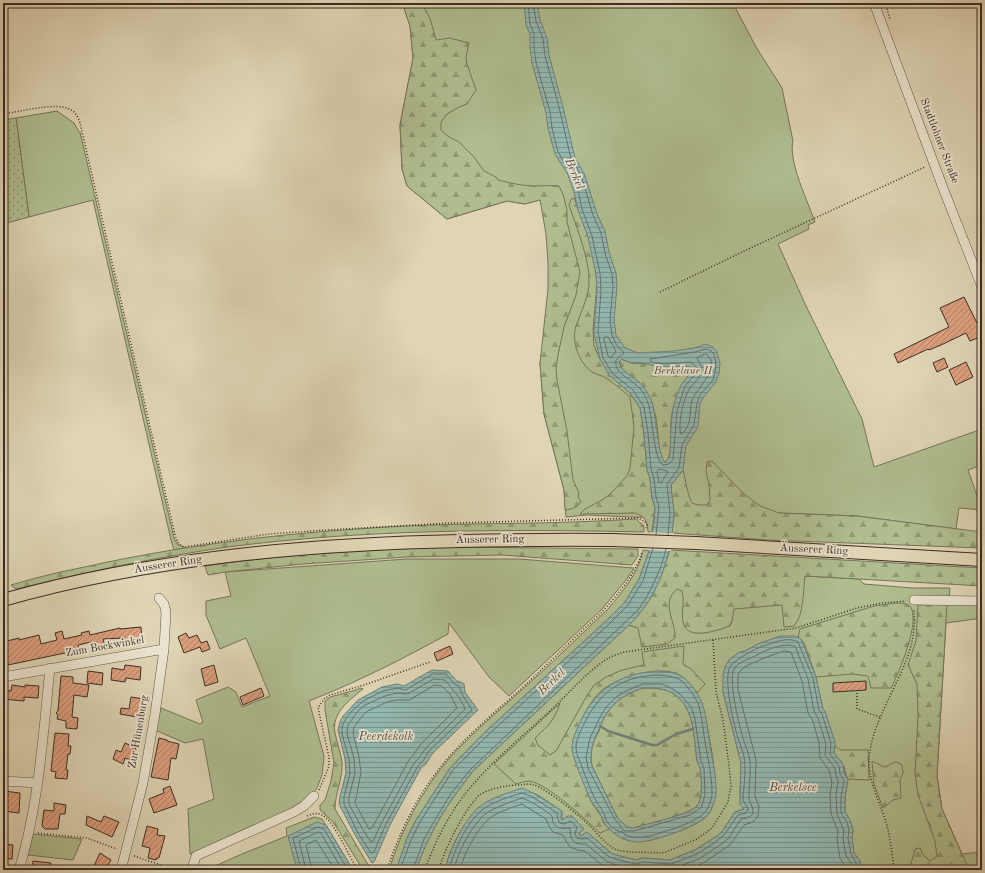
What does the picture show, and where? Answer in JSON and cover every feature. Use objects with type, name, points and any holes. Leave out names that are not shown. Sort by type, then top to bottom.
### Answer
[{"type":"main road","name":"Äusserer Ring","points":[[3,600],[99,577],[156,566],[224,556],[317,547],[421,542],[557,539],[612,540],[696,543],[982,560]]},
{"type":"street","name":"Stadtlohner Straße","points":[[874,3],[982,287]]},
{"type":"street","name":"Zur Hünenburg","points":[[121,870],[143,783],[155,714],[164,649],[166,612],[164,604],[159,598]]},
{"type":"street","points":[[914,600],[982,600]]},
{"type":"street","name":"Zum Bockwinkel","points":[[3,677],[164,649]]},
{"type":"street","points":[[19,870],[29,832],[38,783],[50,668]]},
{"type":"street","points":[[3,781],[38,783]]},
{"type":"street","points":[[192,869],[196,856],[294,812],[304,806],[314,796]]},
{"type":"path","points":[[3,114],[48,107],[63,107],[74,111],[80,123],[178,543],[184,546],[269,534],[450,523],[637,518],[644,521],[647,525],[646,531]]},
{"type":"path","points":[[660,292],[742,252],[934,163]]},
{"type":"path","points":[[388,870],[394,851],[410,816],[441,766],[466,740],[601,613],[627,581],[642,551]]},
{"type":"path","points":[[425,870],[431,853],[446,822],[462,798],[473,785],[495,761],[599,665],[612,656],[624,652],[796,628],[858,608],[898,601],[914,600],[915,617],[912,645],[874,734],[869,761],[872,786],[886,820],[894,870]]},
{"type":"path","points":[[439,870],[449,842],[474,801],[480,794],[494,788],[503,788],[511,785],[529,783],[538,786],[564,804],[608,844],[617,850],[660,853],[666,852],[697,839],[712,828],[728,802],[731,786],[723,720],[716,692],[713,640]]},
{"type":"path","points":[[314,796],[323,782],[329,758],[318,708],[324,699],[330,695],[430,662]]},
{"type":"path","points":[[857,693],[857,709],[881,717]]},
{"type":"path","points":[[301,818],[315,813],[326,819],[335,829],[358,870]]},
{"type":"path","points":[[29,832],[87,838],[176,870]]},
{"type":"green space","name":"Berkelaue II","points":[[401,3],[735,3],[735,7],[756,47],[782,88],[793,141],[793,159],[815,222],[808,225],[809,229],[778,244],[806,306],[862,419],[874,467],[982,429],[982,465],[968,470],[982,510],[959,508],[956,529],[857,516],[779,513],[654,518],[587,515],[566,517],[564,490],[544,414],[540,363],[572,283],[546,198],[525,204],[507,201],[447,219],[407,186],[402,169],[400,125],[413,58],[410,26]]},
{"type":"green space","points":[[401,3],[421,3],[430,18],[436,40],[450,38],[469,43],[466,57],[467,64],[476,90],[467,104],[447,114],[441,122],[441,130],[449,137],[459,142],[474,157],[484,171],[496,177],[498,180],[536,186],[559,186],[563,194],[567,210],[567,222],[580,272],[576,295],[564,327],[556,368],[567,431],[573,480],[579,493],[578,497],[581,501],[572,509],[565,510],[564,490],[544,414],[540,363],[548,289],[548,264],[546,234],[540,200],[525,204],[507,201],[447,219],[407,186],[402,169],[400,125],[413,58],[410,26]]},
{"type":"green space","points":[[57,111],[74,123],[80,132],[174,538],[177,544],[185,548],[174,550],[171,540],[93,200],[29,217],[16,118]]},
{"type":"green space","points":[[16,118],[29,217],[3,224],[3,120]]},
{"type":"green space","points":[[574,198],[588,234],[595,266],[597,284],[593,329],[594,346],[600,359],[623,387],[630,393],[640,408],[647,470],[655,508],[652,532],[648,532],[644,518],[635,513],[580,514],[585,509],[609,495],[627,476],[630,468],[634,427],[630,397],[609,380],[587,368],[583,363],[575,345],[576,326],[589,287],[589,273],[579,233],[569,205],[571,199]]},
{"type":"green space","points":[[621,359],[631,363],[649,364],[658,367],[687,366],[693,368],[684,382],[673,406],[671,421],[671,447],[667,461],[664,462],[660,453],[656,418],[649,396],[643,387],[623,370],[619,362]]},
{"type":"green space","points":[[712,461],[744,494],[760,506],[779,513],[857,516],[982,532],[982,548],[768,540],[672,533],[674,514],[671,485],[683,470],[692,503],[706,505],[710,501],[709,484],[706,472],[707,462]]},
{"type":"green space","points":[[636,519],[644,526],[644,532],[436,532],[280,541],[228,547],[148,560],[16,589],[11,585],[59,572],[110,561],[216,543],[287,535],[404,526]]},
{"type":"green space","points":[[447,547],[638,549],[638,556],[632,565],[503,555],[407,557],[303,564],[208,575],[205,566],[266,558],[326,553]]},
{"type":"green space","points":[[643,550],[649,551],[639,579],[625,602],[484,733],[450,768],[416,820],[407,838],[397,870],[389,870],[399,841],[413,812],[420,799],[447,761],[478,729],[544,670],[608,609],[634,574],[638,567]]},
{"type":"green space","points":[[670,550],[982,568],[982,586],[805,576],[800,616],[794,626],[784,627],[782,605],[734,609],[730,626],[704,633],[690,632],[686,628],[683,622],[682,591],[677,589],[672,594],[669,606],[675,638],[667,644],[642,647],[638,628],[629,625],[644,608],[654,590],[663,571]]},
{"type":"green space","points":[[407,559],[519,559],[634,568],[602,609],[509,696],[489,677],[449,623],[448,634],[380,670],[309,701],[324,756],[322,775],[317,788],[310,797],[280,816],[190,854],[188,809],[214,799],[203,739],[185,743],[155,730],[161,708],[200,724],[203,722],[196,700],[228,687],[236,692],[242,707],[270,696],[246,638],[220,649],[206,615],[206,601],[231,596],[225,572]]},
{"type":"green space","points":[[671,570],[804,580],[805,576],[859,579],[864,584],[912,588],[950,588],[948,604],[982,606],[982,618],[946,623],[937,776],[942,809],[962,854],[982,852],[982,870],[862,870],[860,861],[854,853],[852,838],[853,830],[845,812],[845,797],[848,779],[836,756],[823,710],[816,677],[781,636],[738,653],[729,660],[723,692],[741,763],[740,794],[741,806],[744,809],[735,812],[721,833],[711,840],[695,850],[670,860],[643,858],[636,860],[616,855],[611,853],[587,832],[581,836],[579,835],[579,833],[584,829],[568,816],[562,820],[562,811],[536,794],[521,792],[507,794],[493,799],[481,807],[462,830],[454,843],[445,870],[416,870],[437,823],[454,796],[473,771],[629,625],[635,627]],"holes":[[[705,716],[714,768],[715,783],[712,809],[706,817],[699,822],[675,833],[659,838],[641,841],[623,839]]]},
{"type":"green space","points":[[896,603],[910,606],[913,618],[907,650],[891,688],[871,688],[868,676],[853,674],[816,677],[804,643],[798,637],[800,629],[874,606]]},
{"type":"green space","points":[[947,604],[937,776],[942,809],[969,870],[910,870],[915,849],[920,848],[923,855],[930,861],[937,856],[935,841],[918,795],[915,774],[918,717],[917,684],[908,665],[916,641],[918,605]]},
{"type":"green space","points":[[684,646],[683,664],[691,669],[705,684],[697,693],[683,677],[672,672],[650,672],[626,678],[607,687],[595,697],[584,714],[573,740],[588,794],[603,822],[609,829],[600,833],[566,803],[546,788],[529,781],[516,784],[494,764],[560,703],[556,714],[544,730],[535,738],[538,745],[550,755],[556,751],[594,685],[606,677],[622,670],[644,665],[642,652]]},
{"type":"green space","points":[[360,688],[363,689],[342,708],[338,714],[334,726],[342,763],[335,809],[367,863],[373,870],[363,870],[332,821],[320,810],[320,805],[325,800],[331,781],[334,763],[325,710],[325,701],[330,697]]},
{"type":"green space","points":[[644,688],[656,688],[671,692],[680,699],[688,710],[694,731],[697,761],[700,768],[701,789],[700,800],[696,807],[691,810],[676,816],[633,828],[627,827],[617,817],[592,766],[591,752],[603,720],[612,706],[632,692]]},
{"type":"green space","points":[[835,746],[841,750],[868,750],[869,780],[848,779],[841,761],[834,753]]},
{"type":"green space","points":[[872,761],[884,767],[895,762],[902,765],[903,773],[900,779],[901,798],[893,800],[883,808],[874,784]]},
{"type":"green space","points":[[314,817],[322,819],[353,870],[206,870],[287,836],[286,828]]},
{"type":"green space","points":[[33,834],[82,839],[73,860],[28,855]]},
{"type":"water","name":"Berkel","points":[[524,3],[537,3],[540,20],[547,38],[549,55],[575,158],[584,173],[597,214],[605,231],[609,252],[616,273],[617,287],[614,320],[616,335],[625,348],[638,353],[674,351],[694,348],[706,344],[713,347],[717,352],[720,363],[719,373],[716,382],[700,404],[698,427],[686,446],[683,470],[671,485],[674,514],[671,539],[665,566],[654,592],[647,603],[639,615],[629,625],[473,771],[454,796],[437,823],[416,870],[396,870],[407,838],[416,820],[450,768],[484,733],[625,602],[639,579],[649,551],[654,523],[655,508],[647,470],[640,408],[630,393],[609,375],[600,359],[594,333],[597,290],[596,274],[588,237],[578,210],[568,175],[555,154],[548,128],[546,113],[532,63],[530,34],[526,25]],"holes":[[[622,359],[631,363],[648,364],[658,367],[687,366],[693,368],[677,393],[672,418],[670,453],[669,458],[665,462],[659,444],[651,399],[642,385],[624,370],[619,362]]]},
{"type":"water","name":"Berkelsee","points":[[781,636],[795,636],[801,639],[816,677],[823,709],[835,742],[834,753],[843,764],[844,773],[848,779],[845,797],[845,812],[850,820],[853,830],[852,838],[854,853],[860,861],[862,870],[445,870],[458,836],[473,813],[488,801],[522,788],[562,811],[562,820],[568,816],[572,816],[584,829],[579,833],[579,835],[581,836],[587,832],[611,853],[616,855],[636,860],[643,858],[670,860],[695,850],[711,840],[721,833],[735,812],[744,809],[740,805],[741,763],[723,692],[723,674],[725,667],[729,660],[738,653]]},
{"type":"water","name":"Peerdekolk","points":[[432,670],[448,671],[457,681],[464,684],[465,692],[478,710],[432,754],[426,764],[421,768],[390,825],[374,862],[372,863],[339,804],[346,773],[345,759],[338,730],[340,722],[343,716],[358,700],[382,687],[397,684],[404,686]]},
{"type":"water","points":[[659,671],[681,676],[687,680],[697,693],[704,708],[715,777],[716,795],[710,812],[697,823],[664,837],[643,842],[636,842],[629,841],[618,836],[606,826],[589,797],[577,766],[572,744],[580,722],[594,700],[602,691],[621,679],[645,672]],"holes":[[[644,688],[671,692],[680,699],[688,710],[694,731],[697,761],[701,772],[701,794],[698,804],[691,810],[676,816],[633,828],[627,827],[617,817],[592,766],[591,752],[603,720],[612,706],[632,692]]]},
{"type":"water","points":[[317,822],[326,825],[353,870],[297,870],[288,836]]},
{"type":"pier","points":[[650,532],[674,533],[671,551],[647,550]]},
{"type":"building","points":[[964,297],[982,333],[982,336],[970,341],[966,333],[898,363],[894,354],[949,327],[940,308]]},
{"type":"building","points":[[944,358],[948,367],[937,372],[933,363]]},
{"type":"building","points":[[966,362],[973,377],[956,385],[949,370]]},
{"type":"building","points":[[141,627],[142,641],[124,642],[123,638],[103,639],[105,646],[93,649],[91,642],[78,645],[79,650],[3,666],[3,642],[39,635],[41,644],[57,640],[55,633],[62,631],[64,639],[82,635],[81,633],[89,631],[90,635],[120,628]]},
{"type":"building","points":[[186,633],[189,638],[197,635],[201,643],[207,641],[210,649],[202,652],[200,647],[184,653],[178,637]]},
{"type":"building","points":[[450,646],[453,654],[437,661],[434,653]]},
{"type":"building","points":[[125,665],[141,667],[140,680],[126,678],[125,682],[111,680],[112,668],[124,670]]},
{"type":"building","points":[[214,665],[218,682],[205,686],[201,669]]},
{"type":"building","points":[[88,671],[103,673],[102,685],[87,683]]},
{"type":"building","points":[[61,676],[73,677],[73,683],[89,685],[87,697],[74,695],[72,717],[78,718],[77,729],[66,728],[66,721],[57,719],[58,715],[56,713],[58,711]]},
{"type":"building","points":[[866,681],[866,690],[833,692],[833,683]]},
{"type":"building","points":[[12,685],[25,687],[25,685],[39,686],[38,698],[24,697],[24,701],[3,699],[3,690],[11,691]]},
{"type":"building","points":[[261,688],[264,696],[243,705],[240,697]]},
{"type":"building","points":[[131,697],[144,699],[142,711],[144,711],[143,718],[120,714],[121,708],[129,709]]},
{"type":"building","points":[[55,733],[69,734],[68,746],[71,746],[70,754],[68,754],[66,770],[68,770],[67,779],[55,778],[56,772],[51,771]]},
{"type":"building","points":[[159,738],[179,744],[176,759],[171,758],[168,780],[151,777]]},
{"type":"building","points":[[125,743],[136,748],[130,760],[125,758],[123,764],[113,759],[116,750],[121,752]]},
{"type":"building","points":[[170,786],[177,805],[154,813],[149,799],[164,793],[163,789]]},
{"type":"building","points":[[4,791],[20,793],[19,813],[3,811]]},
{"type":"building","points":[[54,803],[66,805],[65,814],[60,814],[58,829],[45,829],[42,826],[44,810],[54,811]]},
{"type":"building","points":[[87,816],[101,822],[104,816],[119,822],[112,837],[86,825]]},
{"type":"building","points":[[147,826],[158,829],[157,835],[165,836],[159,858],[156,860],[148,858],[150,848],[142,846]]},
{"type":"building","points":[[3,844],[13,845],[12,859],[3,858]]},
{"type":"building","points":[[100,853],[111,860],[105,870],[92,870]]},
{"type":"building","points":[[33,861],[51,863],[50,870],[32,870]]},
{"type":"waterway","points":[[600,726],[608,731],[652,745],[657,745],[676,734],[693,729]]}]
